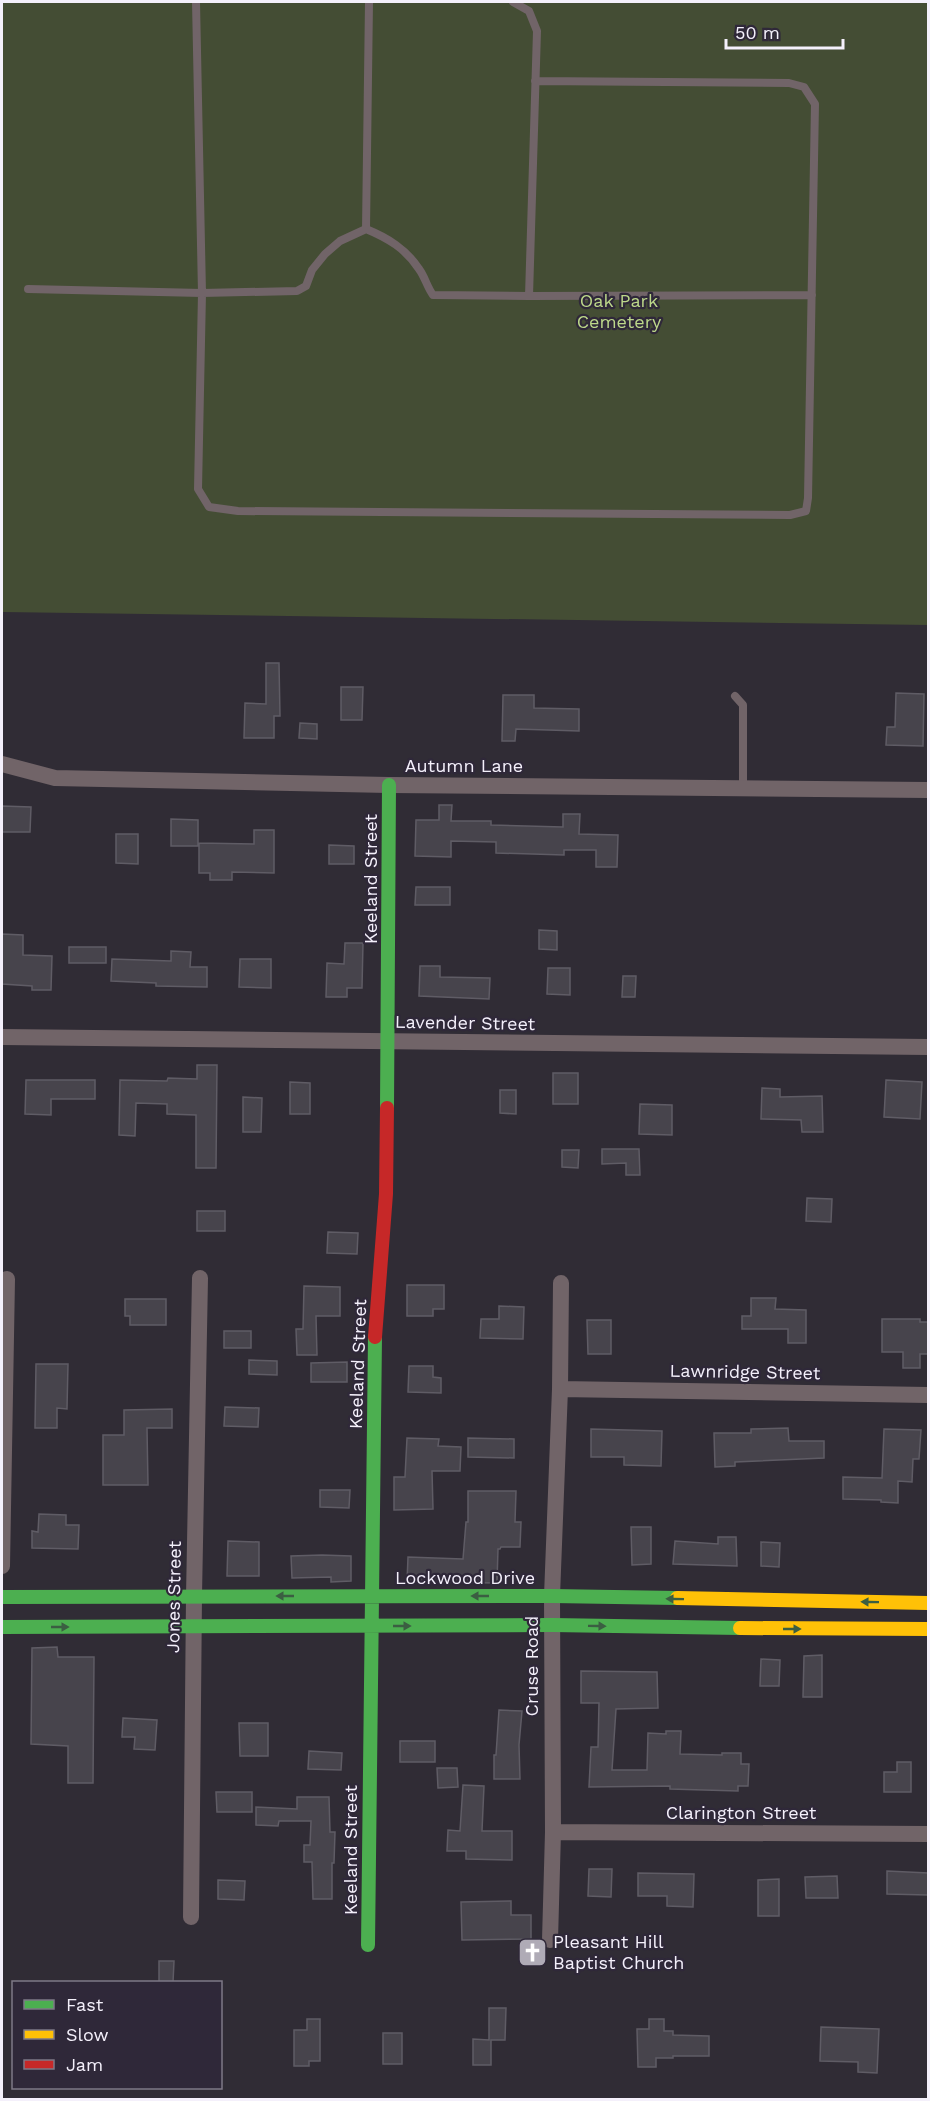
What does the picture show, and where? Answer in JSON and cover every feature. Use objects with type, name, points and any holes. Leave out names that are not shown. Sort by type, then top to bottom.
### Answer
[{"type":"main road","name":"Keeland Street","points":[[368,1945],[374,1343],[386,1194],[389,785]]},
{"type":"main road","name":"Lockwood Drive","points":[[2,1597],[552,1596],[928,1603]]},
{"type":"main road","points":[[2,1627],[552,1625],[928,1629]]},
{"type":"street","name":"Autumn Lane","points":[[2,764],[55,778],[389,785],[928,790]]},
{"type":"street","name":"Lavender Street","points":[[2,1037],[928,1047]]},
{"type":"street","name":"Jones Street","points":[[191,1917],[200,1278]]},
{"type":"street","points":[[2,1566],[7,1279]]},
{"type":"street","name":"Cruse Road","points":[[550,1940],[553,1832],[552,1596],[560,1389],[561,1283]]},
{"type":"street","name":"Lawnridge Street","points":[[560,1389],[928,1395]]},
{"type":"street","name":"Clarington Street","points":[[553,1832],[928,1834]]},
{"type":"lane","points":[[196,2],[202,293],[198,489],[209,507],[238,511],[790,515],[806,511],[815,104],[804,87],[789,83],[535,81]]},
{"type":"lane","points":[[366,230],[369,2]]},
{"type":"lane","points":[[513,2],[529,11],[537,31],[529,296]]},
{"type":"lane","points":[[28,289],[202,293],[297,291],[306,286],[312,270],[325,254],[340,242],[366,230],[387,238],[408,254],[421,271],[432,295],[812,295]]},
{"type":"lane","points":[[735,696],[743,705],[743,787]]},
{"type":"green space","name":"Oak Park Cemetery","points":[[2,2],[928,2],[928,625],[2,612]]},
{"type":"building","points":[[266,663],[279,663],[280,716],[274,716],[274,738],[244,738],[245,703],[266,704]]},
{"type":"building","points":[[341,687],[363,687],[362,720],[341,720]]},
{"type":"building","points":[[896,693],[924,694],[923,746],[886,745],[887,727],[895,727]]},
{"type":"building","points":[[503,695],[534,695],[534,708],[579,709],[579,731],[516,729],[515,741],[502,741]]},
{"type":"building","points":[[300,723],[317,724],[317,739],[299,738]]},
{"type":"building","points":[[439,805],[452,805],[451,821],[491,821],[491,825],[563,827],[563,814],[580,814],[579,834],[618,835],[617,867],[596,867],[596,850],[564,850],[564,855],[496,853],[496,842],[451,841],[451,857],[415,856],[416,820],[439,820]]},
{"type":"building","points":[[2,806],[31,807],[30,832],[2,832]]},
{"type":"building","points":[[171,819],[198,820],[198,846],[171,846]]},
{"type":"building","points":[[254,830],[274,830],[274,873],[232,872],[232,880],[210,880],[210,873],[199,873],[199,843],[254,844]]},
{"type":"building","points":[[116,834],[138,834],[138,864],[116,863]]},
{"type":"building","points":[[329,845],[354,846],[354,864],[329,864]]},
{"type":"building","points":[[416,887],[450,887],[450,905],[415,905]]},
{"type":"building","points":[[539,930],[557,931],[557,950],[539,949]]},
{"type":"building","points":[[2,934],[23,935],[23,955],[52,956],[51,990],[32,990],[32,986],[2,984]]},
{"type":"building","points":[[345,943],[363,943],[362,988],[347,988],[347,997],[326,997],[327,963],[344,964]]},
{"type":"building","points":[[69,947],[106,947],[106,963],[69,963]]},
{"type":"building","points":[[171,951],[191,952],[190,967],[207,967],[207,987],[156,986],[156,983],[111,981],[112,959],[171,961]]},
{"type":"building","points":[[240,959],[271,959],[271,988],[239,987]]},
{"type":"building","points":[[420,966],[440,966],[440,977],[490,978],[489,999],[419,996]]},
{"type":"building","points":[[548,968],[570,968],[570,995],[547,994]]},
{"type":"building","points":[[623,976],[636,976],[635,997],[622,997]]},
{"type":"building","points":[[197,1065],[217,1065],[216,1168],[196,1168],[196,1115],[167,1114],[167,1104],[136,1103],[135,1136],[119,1135],[120,1080],[197,1079]]},
{"type":"building","points":[[553,1073],[578,1073],[578,1104],[553,1104]]},
{"type":"building","points":[[26,1080],[95,1080],[95,1099],[51,1099],[51,1115],[25,1114]]},
{"type":"building","points":[[886,1080],[922,1082],[920,1119],[884,1117]]},
{"type":"building","points":[[290,1082],[310,1083],[310,1114],[290,1114]]},
{"type":"building","points":[[762,1088],[780,1089],[780,1097],[822,1096],[823,1132],[802,1132],[801,1120],[761,1119]]},
{"type":"building","points":[[500,1090],[516,1090],[516,1114],[500,1113]]},
{"type":"building","points":[[243,1097],[262,1098],[261,1132],[243,1132]]},
{"type":"building","points":[[640,1104],[672,1105],[672,1135],[639,1134]]},
{"type":"building","points":[[602,1149],[639,1149],[640,1175],[626,1175],[626,1163],[602,1164]]},
{"type":"building","points":[[562,1150],[579,1150],[578,1168],[562,1167]]},
{"type":"building","points":[[807,1198],[832,1199],[831,1222],[806,1221]]},
{"type":"building","points":[[197,1211],[225,1211],[225,1231],[197,1231]]},
{"type":"building","points":[[328,1232],[358,1233],[357,1254],[327,1253]]},
{"type":"building","points":[[407,1285],[444,1285],[444,1309],[433,1309],[433,1316],[407,1316]]},
{"type":"building","points":[[304,1286],[340,1287],[340,1316],[316,1316],[317,1355],[297,1355],[296,1329],[303,1329]]},
{"type":"building","points":[[751,1298],[776,1298],[775,1309],[806,1310],[806,1343],[788,1343],[788,1329],[742,1329],[742,1316],[751,1316]]},
{"type":"building","points":[[125,1299],[166,1299],[166,1325],[130,1325],[130,1316],[125,1316]]},
{"type":"building","points":[[499,1306],[524,1307],[523,1339],[480,1338],[481,1319],[499,1319]]},
{"type":"building","points":[[882,1319],[920,1319],[920,1322],[928,1322],[928,1354],[920,1354],[920,1368],[903,1368],[903,1352],[882,1352]]},
{"type":"building","points":[[587,1320],[611,1320],[611,1354],[588,1354]]},
{"type":"building","points":[[224,1331],[251,1331],[251,1348],[224,1348]]},
{"type":"building","points":[[249,1360],[277,1361],[277,1375],[249,1374]]},
{"type":"building","points":[[347,1362],[347,1382],[311,1382],[311,1363]]},
{"type":"building","points":[[36,1364],[68,1364],[67,1409],[57,1408],[57,1428],[35,1428]]},
{"type":"building","points":[[409,1366],[433,1366],[433,1377],[441,1378],[441,1393],[408,1392]]},
{"type":"building","points":[[225,1407],[259,1408],[258,1427],[224,1426]]},
{"type":"building","points":[[172,1409],[172,1428],[147,1428],[148,1485],[103,1485],[103,1435],[124,1435],[124,1410]]},
{"type":"building","points":[[788,1428],[789,1441],[824,1441],[824,1458],[735,1462],[735,1466],[715,1467],[714,1433],[751,1433],[751,1429]]},
{"type":"building","points":[[591,1429],[662,1431],[661,1466],[624,1465],[624,1457],[591,1457]]},
{"type":"building","points":[[884,1429],[921,1430],[919,1459],[913,1459],[912,1482],[898,1481],[898,1503],[843,1499],[843,1477],[882,1478]]},
{"type":"building","points":[[407,1438],[439,1439],[438,1446],[461,1447],[460,1471],[432,1471],[433,1509],[394,1510],[394,1477],[405,1477]]},
{"type":"building","points":[[468,1438],[514,1439],[514,1458],[468,1457]]},
{"type":"building","points":[[320,1490],[350,1490],[349,1508],[320,1507]]},
{"type":"building","points":[[468,1491],[516,1491],[515,1522],[521,1522],[520,1547],[498,1549],[497,1583],[407,1582],[408,1557],[463,1559],[466,1522],[468,1522]]},
{"type":"building","points":[[39,1514],[66,1515],[66,1525],[79,1525],[78,1549],[32,1548],[32,1531],[38,1532]]},
{"type":"building","points":[[631,1527],[651,1527],[651,1564],[632,1565]]},
{"type":"building","points":[[718,1537],[736,1537],[737,1566],[673,1564],[675,1541],[718,1544]]},
{"type":"building","points":[[228,1541],[259,1542],[259,1576],[227,1576]]},
{"type":"building","points":[[761,1542],[780,1543],[779,1567],[761,1566]]},
{"type":"building","points":[[291,1556],[351,1556],[351,1581],[331,1582],[331,1577],[292,1578]]},
{"type":"building","points":[[57,1647],[58,1657],[94,1657],[93,1783],[68,1783],[68,1746],[31,1744],[32,1648]]},
{"type":"building","points":[[822,1655],[822,1697],[803,1697],[804,1656]]},
{"type":"building","points":[[761,1659],[780,1660],[779,1686],[760,1686]]},
{"type":"building","points":[[581,1671],[657,1672],[658,1708],[616,1709],[612,1770],[647,1770],[648,1733],[666,1734],[666,1731],[681,1731],[680,1754],[741,1753],[741,1764],[749,1764],[748,1786],[738,1786],[738,1791],[670,1789],[670,1786],[589,1787],[591,1747],[598,1747],[599,1703],[581,1703]]},
{"type":"building","points":[[499,1710],[522,1711],[519,1745],[520,1779],[494,1779]]},
{"type":"building","points":[[123,1718],[157,1720],[155,1750],[134,1749],[135,1737],[122,1737]]},
{"type":"building","points":[[239,1723],[268,1723],[268,1756],[240,1756]]},
{"type":"building","points":[[400,1741],[435,1741],[435,1762],[400,1762]]},
{"type":"building","points":[[309,1751],[342,1753],[341,1770],[308,1769]]},
{"type":"building","points":[[897,1762],[911,1762],[911,1792],[884,1792],[884,1772],[897,1772]]},
{"type":"building","points":[[437,1768],[457,1768],[458,1787],[438,1788]]},
{"type":"building","points":[[463,1785],[484,1786],[482,1831],[512,1831],[512,1860],[466,1859],[466,1851],[447,1851],[448,1830],[460,1831]]},
{"type":"building","points":[[216,1792],[252,1792],[252,1812],[217,1812]]},
{"type":"building","points":[[297,1797],[329,1797],[330,1832],[335,1832],[332,1899],[313,1899],[312,1862],[304,1862],[304,1845],[310,1845],[311,1821],[279,1821],[278,1826],[256,1825],[256,1807],[297,1809]]},
{"type":"building","points":[[589,1869],[612,1869],[611,1897],[588,1896]]},
{"type":"building","points":[[887,1871],[928,1873],[928,1895],[887,1894]]},
{"type":"building","points":[[638,1873],[694,1874],[693,1907],[667,1906],[667,1896],[638,1896]]},
{"type":"building","points":[[837,1876],[838,1898],[806,1898],[805,1877]]},
{"type":"building","points":[[779,1879],[779,1916],[758,1916],[758,1880]]},
{"type":"building","points":[[218,1880],[245,1881],[244,1900],[218,1899]]},
{"type":"building","points":[[511,1901],[511,1915],[531,1915],[531,1939],[462,1940],[461,1902]]},
{"type":"building","points":[[159,1961],[174,1961],[173,1981],[159,1981]]},
{"type":"building","points":[[489,2008],[506,2008],[505,2040],[491,2040],[491,2065],[473,2065],[473,2039],[489,2040]]},
{"type":"building","points":[[307,2019],[320,2019],[320,2061],[309,2061],[309,2066],[294,2066],[294,2030],[307,2030]]},
{"type":"building","points":[[649,2019],[664,2019],[664,2031],[673,2031],[673,2035],[709,2036],[709,2056],[656,2058],[656,2067],[638,2067],[637,2029],[649,2029]]},
{"type":"building","points":[[821,2027],[879,2029],[877,2073],[858,2072],[858,2062],[820,2061]]},
{"type":"building","points":[[383,2033],[402,2033],[402,2064],[383,2064]]},
{"type":"traffic: fast","points":[[387,1108],[389,785]]},
{"type":"traffic: fast","points":[[368,1945],[375,1337]]},
{"type":"traffic: fast","points":[[2,1597],[552,1596],[677,1598]]},
{"type":"traffic: fast","points":[[2,1627],[552,1625],[740,1628]]},
{"type":"traffic: slow","points":[[677,1598],[928,1603]]},
{"type":"traffic: slow","points":[[740,1628],[928,1629]]},
{"type":"traffic: jam","points":[[375,1337],[386,1194],[387,1108]]},
{"type":"place","name":"Pleasant Hill Baptist Church","points":[[532,1952]]}]
